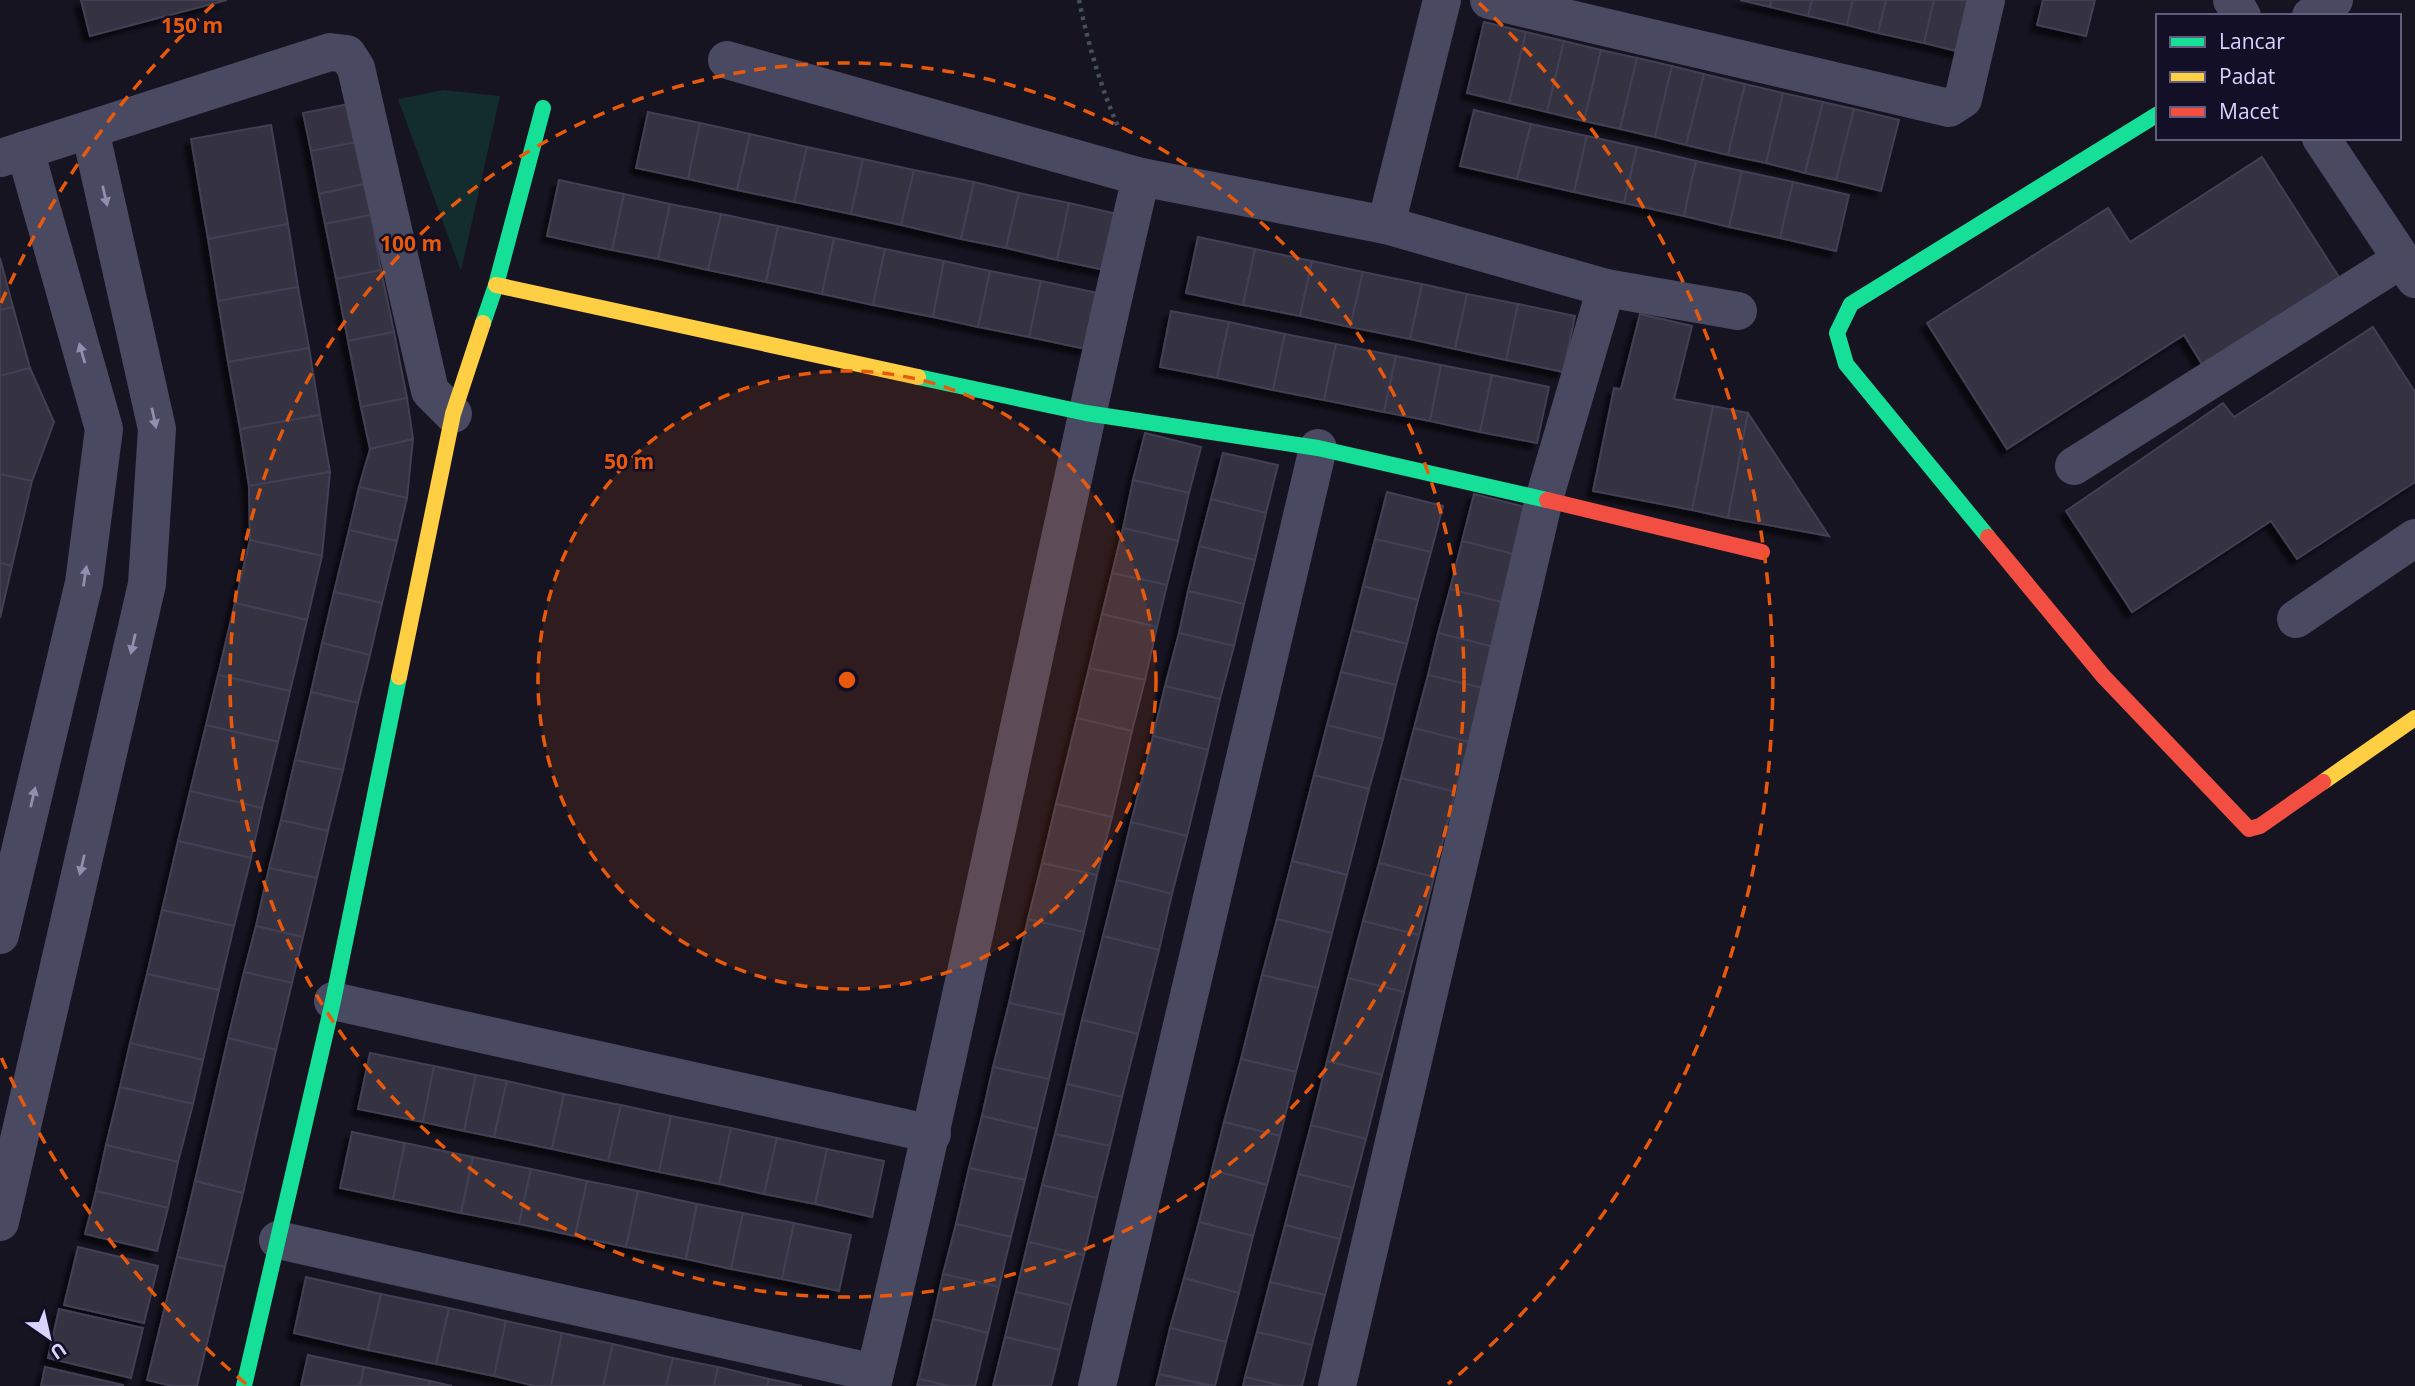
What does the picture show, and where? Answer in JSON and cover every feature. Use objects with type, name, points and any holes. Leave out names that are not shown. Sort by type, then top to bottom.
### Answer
[{"type":"street","points":[[1386,225],[1442,0]]},
{"type":"street","points":[[1489,0],[1949,108],[1963,99],[1986,0]]},
{"type":"street","points":[[2314,14],[2334,0]]},
{"type":"street","points":[[0,935],[84,583],[104,429],[13,154],[330,52],[347,54],[356,68],[430,391],[453,414]]},
{"type":"street","points":[[727,60],[1141,177],[1386,225],[1606,288],[1738,310]]},
{"type":"street","points":[[244,1386],[334,1001],[453,414],[496,285],[543,108]]},
{"type":"street","points":[[2156,115],[1851,304],[1837,333],[1846,365],[2103,676],[2249,829],[2260,826],[2415,718]]},
{"type":"street","points":[[0,1222],[147,584],[157,429],[90,130]]},
{"type":"street","points":[[2074,466],[2409,270],[2322,140]]},
{"type":"street","points":[[278,1240],[873,1379],[932,1134],[1086,413],[1141,177]]},
{"type":"street","points":[[496,285],[1086,413],[1318,448],[1762,552]]},
{"type":"street","points":[[1336,1386],[1544,499],[1606,288]]},
{"type":"street","points":[[1097,1386],[1318,448]]},
{"type":"street","points":[[2296,619],[2415,538]]},
{"type":"street","points":[[334,1001],[932,1134]]},
{"type":"path","points":[[1079,0],[1087,36],[1109,106],[1141,177]]},
{"type":"green space","points":[[444,90],[500,96],[461,271],[398,99]]},
{"type":"building","points":[[81,0],[227,0],[90,36]]},
{"type":"building","points":[[1740,0],[1771,0],[1770,7]]},
{"type":"building","points":[[1771,0],[1812,0],[1808,16],[1770,7]]},
{"type":"building","points":[[1812,0],[1853,0],[1847,25],[1808,16]]},
{"type":"building","points":[[1853,0],[1886,0],[1878,33],[1847,25]]},
{"type":"building","points":[[1886,0],[1934,0],[1924,43],[1878,33]]},
{"type":"building","points":[[1934,0],[1980,0],[1968,54],[1924,43]]},
{"type":"building","points":[[2043,0],[2095,0],[2086,36],[2037,25]]},
{"type":"building","points":[[1484,22],[1526,32],[1509,103],[1467,93]]},
{"type":"building","points":[[1526,32],[1564,41],[1547,112],[1509,103]]},
{"type":"building","points":[[1564,41],[1601,50],[1584,121],[1547,112]]},
{"type":"building","points":[[1601,50],[1637,58],[1620,129],[1584,121]]},
{"type":"building","points":[[1637,58],[1672,66],[1655,137],[1620,129]]},
{"type":"building","points":[[1672,66],[1704,74],[1686,145],[1655,137]]},
{"type":"building","points":[[1704,74],[1745,84],[1728,155],[1686,145]]},
{"type":"building","points":[[1745,84],[1783,93],[1766,163],[1728,155]]},
{"type":"building","points":[[1783,93],[1823,102],[1805,173],[1766,163]]},
{"type":"building","points":[[1823,102],[1854,109],[1836,180],[1805,173]]},
{"type":"building","points":[[349,104],[356,142],[311,151],[303,113]]},
{"type":"building","points":[[1854,109],[1899,120],[1881,191],[1836,180]]},
{"type":"building","points":[[1474,110],[1531,124],[1517,179],[1460,166]]},
{"type":"building","points":[[648,112],[700,123],[688,179],[636,168]]},
{"type":"building","points":[[700,123],[750,134],[737,190],[688,179]]},
{"type":"building","points":[[1531,124],[1587,136],[1574,192],[1517,179]]},
{"type":"building","points":[[271,125],[288,224],[208,239],[191,139]]},
{"type":"building","points":[[750,134],[807,147],[794,202],[737,190]]},
{"type":"building","points":[[1587,136],[1637,147],[1624,203],[1574,192]]},
{"type":"building","points":[[356,142],[364,184],[319,194],[311,151]]},
{"type":"building","points":[[807,147],[863,159],[851,214],[794,202]]},
{"type":"building","points":[[1637,147],[1696,161],[1684,216],[1624,203]]},
{"type":"building","points":[[2262,157],[2344,285],[2207,372],[2184,335],[2007,449],[1927,323],[2108,208],[2130,242]]},
{"type":"building","points":[[863,159],[914,170],[901,225],[851,214]]},
{"type":"building","points":[[1696,161],[1742,171],[1729,227],[1684,216]]},
{"type":"building","points":[[914,170],[974,182],[961,239],[901,225]]},
{"type":"building","points":[[1742,171],[1793,182],[1780,238],[1729,227]]},
{"type":"building","points":[[559,180],[624,194],[612,250],[547,236]]},
{"type":"building","points":[[974,182],[1019,193],[1006,248],[961,239]]},
{"type":"building","points":[[1793,182],[1849,195],[1836,251],[1780,238]]},
{"type":"building","points":[[364,184],[371,215],[325,224],[319,194]]},
{"type":"building","points":[[1019,193],[1069,203],[1057,260],[1006,248]]},
{"type":"building","points":[[624,194],[670,204],[658,259],[612,250]]},
{"type":"building","points":[[1069,203],[1126,216],[1114,272],[1057,260]]},
{"type":"building","points":[[670,204],[721,214],[708,270],[658,259]]},
{"type":"building","points":[[721,214],[778,226],[766,282],[708,270]]},
{"type":"building","points":[[371,215],[381,270],[336,279],[325,224]]},
{"type":"building","points":[[288,224],[298,287],[218,301],[208,239]]},
{"type":"building","points":[[778,226],[834,238],[822,294],[766,282]]},
{"type":"building","points":[[1198,237],[1255,249],[1243,305],[1186,293]]},
{"type":"building","points":[[834,238],[885,249],[873,305],[822,294]]},
{"type":"building","points":[[885,249],[944,261],[933,317],[873,305]]},
{"type":"building","points":[[1255,249],[1312,261],[1300,316],[1243,305]]},
{"type":"building","points":[[0,258],[13,307],[0,310]]},
{"type":"building","points":[[944,261],[990,271],[978,327],[933,317]]},
{"type":"building","points":[[1312,261],[1363,272],[1350,327],[1300,316]]},
{"type":"building","points":[[381,270],[394,332],[348,341],[336,279]]},
{"type":"building","points":[[990,271],[1041,281],[1029,337],[978,327]]},
{"type":"building","points":[[1363,272],[1422,284],[1410,339],[1350,327]]},
{"type":"building","points":[[1041,281],[1098,293],[1086,349],[1029,337]]},
{"type":"building","points":[[1422,284],[1467,294],[1455,349],[1410,339]]},
{"type":"building","points":[[298,287],[309,348],[228,362],[218,301]]},
{"type":"building","points":[[1467,294],[1518,304],[1506,360],[1455,349]]},
{"type":"building","points":[[1518,304],[1575,316],[1563,372],[1506,360]]},
{"type":"building","points":[[13,307],[30,368],[0,376],[0,310]]},
{"type":"building","points":[[1171,311],[1229,322],[1217,378],[1160,367]]},
{"type":"building","points":[[1640,314],[1692,326],[1674,399],[1713,406],[1692,510],[1593,491],[1614,388],[1621,389]]},
{"type":"building","points":[[1229,322],[1285,334],[1273,390],[1217,378]]},
{"type":"building","points":[[2373,327],[2415,392],[2415,482],[2297,559],[2271,521],[2132,612],[2066,511],[2223,403],[2234,417]]},
{"type":"building","points":[[394,332],[407,398],[361,407],[348,341]]},
{"type":"building","points":[[1285,334],[1336,344],[1324,400],[1273,390]]},
{"type":"building","points":[[1336,344],[1396,356],[1384,412],[1324,400]]},
{"type":"building","points":[[309,348],[320,415],[240,429],[228,362]]},
{"type":"building","points":[[1396,356],[1441,365],[1430,421],[1384,412]]},
{"type":"building","points":[[1441,365],[1492,375],[1480,432],[1430,421]]},
{"type":"building","points":[[30,368],[54,422],[32,481],[0,474],[0,376]]},
{"type":"building","points":[[1492,375],[1549,387],[1537,443],[1480,432]]},
{"type":"building","points":[[407,398],[413,439],[370,449],[361,407]]},
{"type":"building","points":[[1713,406],[1748,413],[1728,518],[1692,510]]},
{"type":"building","points":[[1748,413],[1829,536],[1728,518]]},
{"type":"building","points":[[320,415],[330,472],[249,486],[240,429]]},
{"type":"building","points":[[1145,433],[1201,447],[1189,493],[1133,480]]},
{"type":"building","points":[[413,439],[407,498],[359,487],[370,449]]},
{"type":"building","points":[[1223,453],[1278,465],[1266,513],[1211,499]]},
{"type":"building","points":[[330,472],[322,556],[250,540],[249,486]]},
{"type":"building","points":[[0,474],[32,481],[12,566],[0,563]]},
{"type":"building","points":[[1133,480],[1189,493],[1178,541],[1123,528]]},
{"type":"building","points":[[359,487],[407,498],[397,541],[349,530]]},
{"type":"building","points":[[1387,492],[1443,506],[1431,552],[1375,539]]},
{"type":"building","points":[[1474,494],[1529,508],[1517,555],[1462,541]]},
{"type":"building","points":[[1211,499],[1266,513],[1255,560],[1199,546]]},
{"type":"building","points":[[1123,528],[1178,541],[1167,585],[1112,573]]},
{"type":"building","points":[[349,530],[397,541],[382,603],[334,592]]},
{"type":"building","points":[[1375,539],[1431,552],[1418,600],[1363,586]]},
{"type":"building","points":[[250,540],[322,556],[307,620],[235,603]]},
{"type":"building","points":[[1462,541],[1517,555],[1505,603],[1450,589]]},
{"type":"building","points":[[1199,546],[1255,560],[1244,604],[1188,591]]},
{"type":"building","points":[[0,563],[12,566],[0,618]]},
{"type":"building","points":[[1112,573],[1167,585],[1157,627],[1102,614]]},
{"type":"building","points":[[1363,586],[1418,600],[1407,644],[1352,630]]},
{"type":"building","points":[[1450,589],[1505,603],[1494,647],[1438,633]]},
{"type":"building","points":[[1188,591],[1244,604],[1234,646],[1179,633]]},
{"type":"building","points":[[334,592],[382,603],[370,655],[322,643]]},
{"type":"building","points":[[235,603],[307,620],[290,691],[218,675]]},
{"type":"building","points":[[1102,614],[1157,627],[1145,680],[1089,668]]},
{"type":"building","points":[[1352,630],[1407,644],[1396,685],[1341,672]]},
{"type":"building","points":[[1179,633],[1234,646],[1220,699],[1165,686]]},
{"type":"building","points":[[1438,633],[1494,647],[1483,688],[1428,675]]},
{"type":"building","points":[[322,643],[370,655],[358,703],[311,692]]},
{"type":"building","points":[[1089,668],[1145,680],[1132,731],[1077,718]]},
{"type":"building","points":[[1341,672],[1396,685],[1383,739],[1327,725]]},
{"type":"building","points":[[218,675],[290,691],[278,742],[206,725]]},
{"type":"building","points":[[1428,675],[1483,688],[1469,742],[1414,728]]},
{"type":"building","points":[[1165,686],[1220,699],[1208,750],[1153,736]]},
{"type":"building","points":[[311,692],[358,703],[343,770],[295,760]]},
{"type":"building","points":[[1077,718],[1132,731],[1112,817],[1056,804]]},
{"type":"building","points":[[206,725],[278,742],[262,808],[190,791]]},
{"type":"building","points":[[1327,725],[1383,739],[1369,789],[1314,775]]},
{"type":"building","points":[[1414,728],[1469,742],[1455,792],[1401,778]]},
{"type":"building","points":[[1153,736],[1208,750],[1187,836],[1131,822]]},
{"type":"building","points":[[295,760],[343,770],[328,831],[281,820]]},
{"type":"building","points":[[1314,775],[1369,789],[1347,875],[1292,861]]},
{"type":"building","points":[[1401,778],[1455,792],[1434,877],[1379,863]]},
{"type":"building","points":[[190,791],[262,808],[251,858],[178,841]]},
{"type":"building","points":[[1056,804],[1112,817],[1097,875],[1042,863]]},
{"type":"building","points":[[281,820],[328,831],[317,878],[269,868]]},
{"type":"building","points":[[1131,822],[1187,836],[1172,894],[1117,880]]},
{"type":"building","points":[[178,841],[251,858],[234,926],[162,910]]},
{"type":"building","points":[[1292,861],[1347,875],[1332,933],[1277,919]]},
{"type":"building","points":[[1042,863],[1097,875],[1084,932],[1028,919]]},
{"type":"building","points":[[1379,863],[1434,877],[1419,935],[1363,921]]},
{"type":"building","points":[[269,868],[317,878],[303,937],[256,926]]},
{"type":"building","points":[[1117,880],[1172,894],[1159,950],[1103,936]]},
{"type":"building","points":[[162,910],[234,926],[219,990],[147,974]]},
{"type":"building","points":[[1028,919],[1084,932],[1064,1015],[1009,1003]]},
{"type":"building","points":[[1277,919],[1332,933],[1318,988],[1262,975]]},
{"type":"building","points":[[1363,921],[1419,935],[1404,992],[1348,978]]},
{"type":"building","points":[[256,926],[303,937],[292,983],[244,972]]},
{"type":"building","points":[[1103,936],[1159,950],[1138,1034],[1082,1020]]},
{"type":"building","points":[[244,972],[292,983],[276,1050],[228,1038]]},
{"type":"building","points":[[147,974],[219,990],[203,1060],[130,1043]]},
{"type":"building","points":[[1262,975],[1318,988],[1296,1072],[1241,1059]]},
{"type":"building","points":[[1348,978],[1404,992],[1382,1075],[1327,1061]]},
{"type":"building","points":[[1009,1003],[1064,1015],[1049,1079],[993,1067]]},
{"type":"building","points":[[1082,1020],[1138,1034],[1122,1097],[1067,1084]]},
{"type":"building","points":[[228,1038],[276,1050],[243,1193],[195,1181]]},
{"type":"building","points":[[130,1043],[203,1060],[193,1104],[120,1087]]},
{"type":"building","points":[[370,1053],[434,1066],[423,1122],[358,1109]]},
{"type":"building","points":[[1241,1059],[1296,1072],[1280,1136],[1224,1122]]},
{"type":"building","points":[[1327,1061],[1382,1075],[1366,1139],[1311,1125]]},
{"type":"building","points":[[434,1066],[476,1075],[464,1131],[423,1122]]},
{"type":"building","points":[[993,1067],[1049,1079],[1037,1129],[982,1116]]},
{"type":"building","points":[[476,1075],[507,1081],[494,1137],[464,1131]]},
{"type":"building","points":[[507,1081],[564,1094],[552,1149],[494,1137]]},
{"type":"building","points":[[1067,1084],[1122,1097],[1110,1146],[1055,1134]]},
{"type":"building","points":[[120,1087],[193,1104],[178,1162],[106,1145]]},
{"type":"building","points":[[564,1094],[621,1105],[608,1161],[552,1149]]},
{"type":"building","points":[[621,1105],[671,1116],[659,1172],[608,1161]]},
{"type":"building","points":[[671,1116],[731,1128],[719,1184],[659,1172]]},
{"type":"building","points":[[982,1116],[1037,1129],[1025,1180],[969,1168]]},
{"type":"building","points":[[1224,1122],[1280,1136],[1267,1185],[1212,1170]]},
{"type":"building","points":[[1311,1125],[1366,1139],[1353,1188],[1298,1174]]},
{"type":"building","points":[[731,1128],[777,1138],[764,1194],[719,1184]]},
{"type":"building","points":[[352,1132],[405,1143],[393,1199],[340,1188]]},
{"type":"building","points":[[1055,1134],[1110,1146],[1097,1198],[1042,1185]]},
{"type":"building","points":[[777,1138],[827,1149],[815,1204],[764,1194]]},
{"type":"building","points":[[405,1143],[473,1157],[461,1213],[393,1199]]},
{"type":"building","points":[[106,1145],[178,1162],[168,1208],[96,1191]]},
{"type":"building","points":[[827,1149],[884,1161],[872,1217],[815,1204]]},
{"type":"building","points":[[473,1157],[531,1169],[519,1224],[461,1213]]},
{"type":"building","points":[[969,1168],[1025,1180],[1011,1237],[956,1224]]},
{"type":"building","points":[[531,1169],[587,1181],[575,1236],[519,1224]]},
{"type":"building","points":[[1212,1170],[1267,1185],[1253,1236],[1199,1222]]},
{"type":"building","points":[[1298,1174],[1353,1188],[1340,1239],[1285,1225]]},
{"type":"building","points":[[195,1181],[243,1193],[225,1267],[177,1257]]},
{"type":"building","points":[[587,1181],[638,1191],[626,1247],[575,1236]]},
{"type":"building","points":[[1042,1185],[1097,1198],[1084,1255],[1028,1242]]},
{"type":"building","points":[[96,1191],[168,1208],[157,1251],[85,1234]]},
{"type":"building","points":[[638,1191],[697,1204],[686,1259],[626,1247]]},
{"type":"building","points":[[697,1204],[743,1213],[731,1269],[686,1259]]},
{"type":"building","points":[[743,1213],[794,1223],[782,1279],[731,1269]]},
{"type":"building","points":[[1199,1222],[1253,1236],[1239,1293],[1184,1278]]},
{"type":"building","points":[[794,1223],[851,1235],[839,1291],[782,1279]]},
{"type":"building","points":[[956,1224],[1011,1237],[999,1287],[943,1274]]},
{"type":"building","points":[[1285,1225],[1340,1239],[1325,1295],[1270,1282]]},
{"type":"building","points":[[1028,1242],[1084,1255],[1071,1305],[1016,1292]]},
{"type":"building","points":[[78,1247],[158,1266],[144,1323],[64,1305]]},
{"type":"building","points":[[177,1257],[225,1267],[197,1386],[172,1386],[147,1380]]},
{"type":"building","points":[[943,1274],[999,1287],[988,1333],[933,1319]]},
{"type":"building","points":[[306,1277],[381,1294],[368,1350],[294,1333]]},
{"type":"building","points":[[1184,1278],[1239,1293],[1226,1342],[1170,1328]]},
{"type":"building","points":[[1270,1282],[1325,1295],[1312,1345],[1257,1332]]},
{"type":"building","points":[[1016,1292],[1071,1305],[1060,1350],[1005,1337]]},
{"type":"building","points":[[381,1294],[449,1308],[436,1364],[368,1350]]},
{"type":"building","points":[[449,1308],[506,1321],[494,1376],[436,1364]]},
{"type":"building","points":[[59,1309],[143,1328],[131,1378],[48,1358]]},
{"type":"building","points":[[933,1319],[988,1333],[975,1386],[950,1386],[919,1379]]},
{"type":"building","points":[[506,1321],[562,1333],[551,1386],[535,1386],[494,1376]]},
{"type":"building","points":[[1170,1328],[1226,1342],[1215,1386],[1159,1374]]},
{"type":"building","points":[[1257,1332],[1312,1345],[1302,1386],[1283,1386],[1245,1377]]},
{"type":"building","points":[[562,1333],[613,1344],[603,1386],[551,1386]]},
{"type":"building","points":[[1005,1337],[1060,1350],[1051,1386],[993,1386]]},
{"type":"building","points":[[613,1344],[673,1358],[666,1386],[603,1386]]},
{"type":"building","points":[[308,1355],[364,1367],[360,1386],[301,1386]]},
{"type":"building","points":[[673,1358],[718,1367],[714,1386],[666,1386]]},
{"type":"building","points":[[45,1367],[123,1385],[123,1386],[41,1386]]},
{"type":"building","points":[[364,1367],[430,1381],[429,1386],[360,1386]]},
{"type":"building","points":[[718,1367],[769,1379],[767,1386],[714,1386]]},
{"type":"building","points":[[1159,1374],[1209,1386],[1156,1386]]},
{"type":"building","points":[[1245,1377],[1283,1386],[1243,1386]]},
{"type":"building","points":[[769,1379],[802,1386],[767,1386]]},
{"type":"building","points":[[919,1379],[950,1386],[917,1386]]},
{"type":"building","points":[[430,1381],[452,1386],[429,1386]]},
{"type":"traffic: fast","points":[[483,323],[496,285],[543,108]]},
{"type":"traffic: fast","points":[[1988,537],[1846,364],[1837,333],[1851,304],[2156,115]]},
{"type":"traffic: fast","points":[[918,377],[1086,413],[1318,448],[1547,500]]},
{"type":"traffic: fast","points":[[244,1386],[333,1001],[399,677]]},
{"type":"traffic: slow","points":[[496,285],[918,377]]},
{"type":"traffic: slow","points":[[399,677],[453,414],[483,323]]},
{"type":"traffic: slow","points":[[2323,782],[2415,718]]},
{"type":"traffic: jam","points":[[1547,500],[1762,552]]},
{"type":"traffic: jam","points":[[1988,537],[2103,676],[2249,829],[2260,826],[2323,782]]}]
